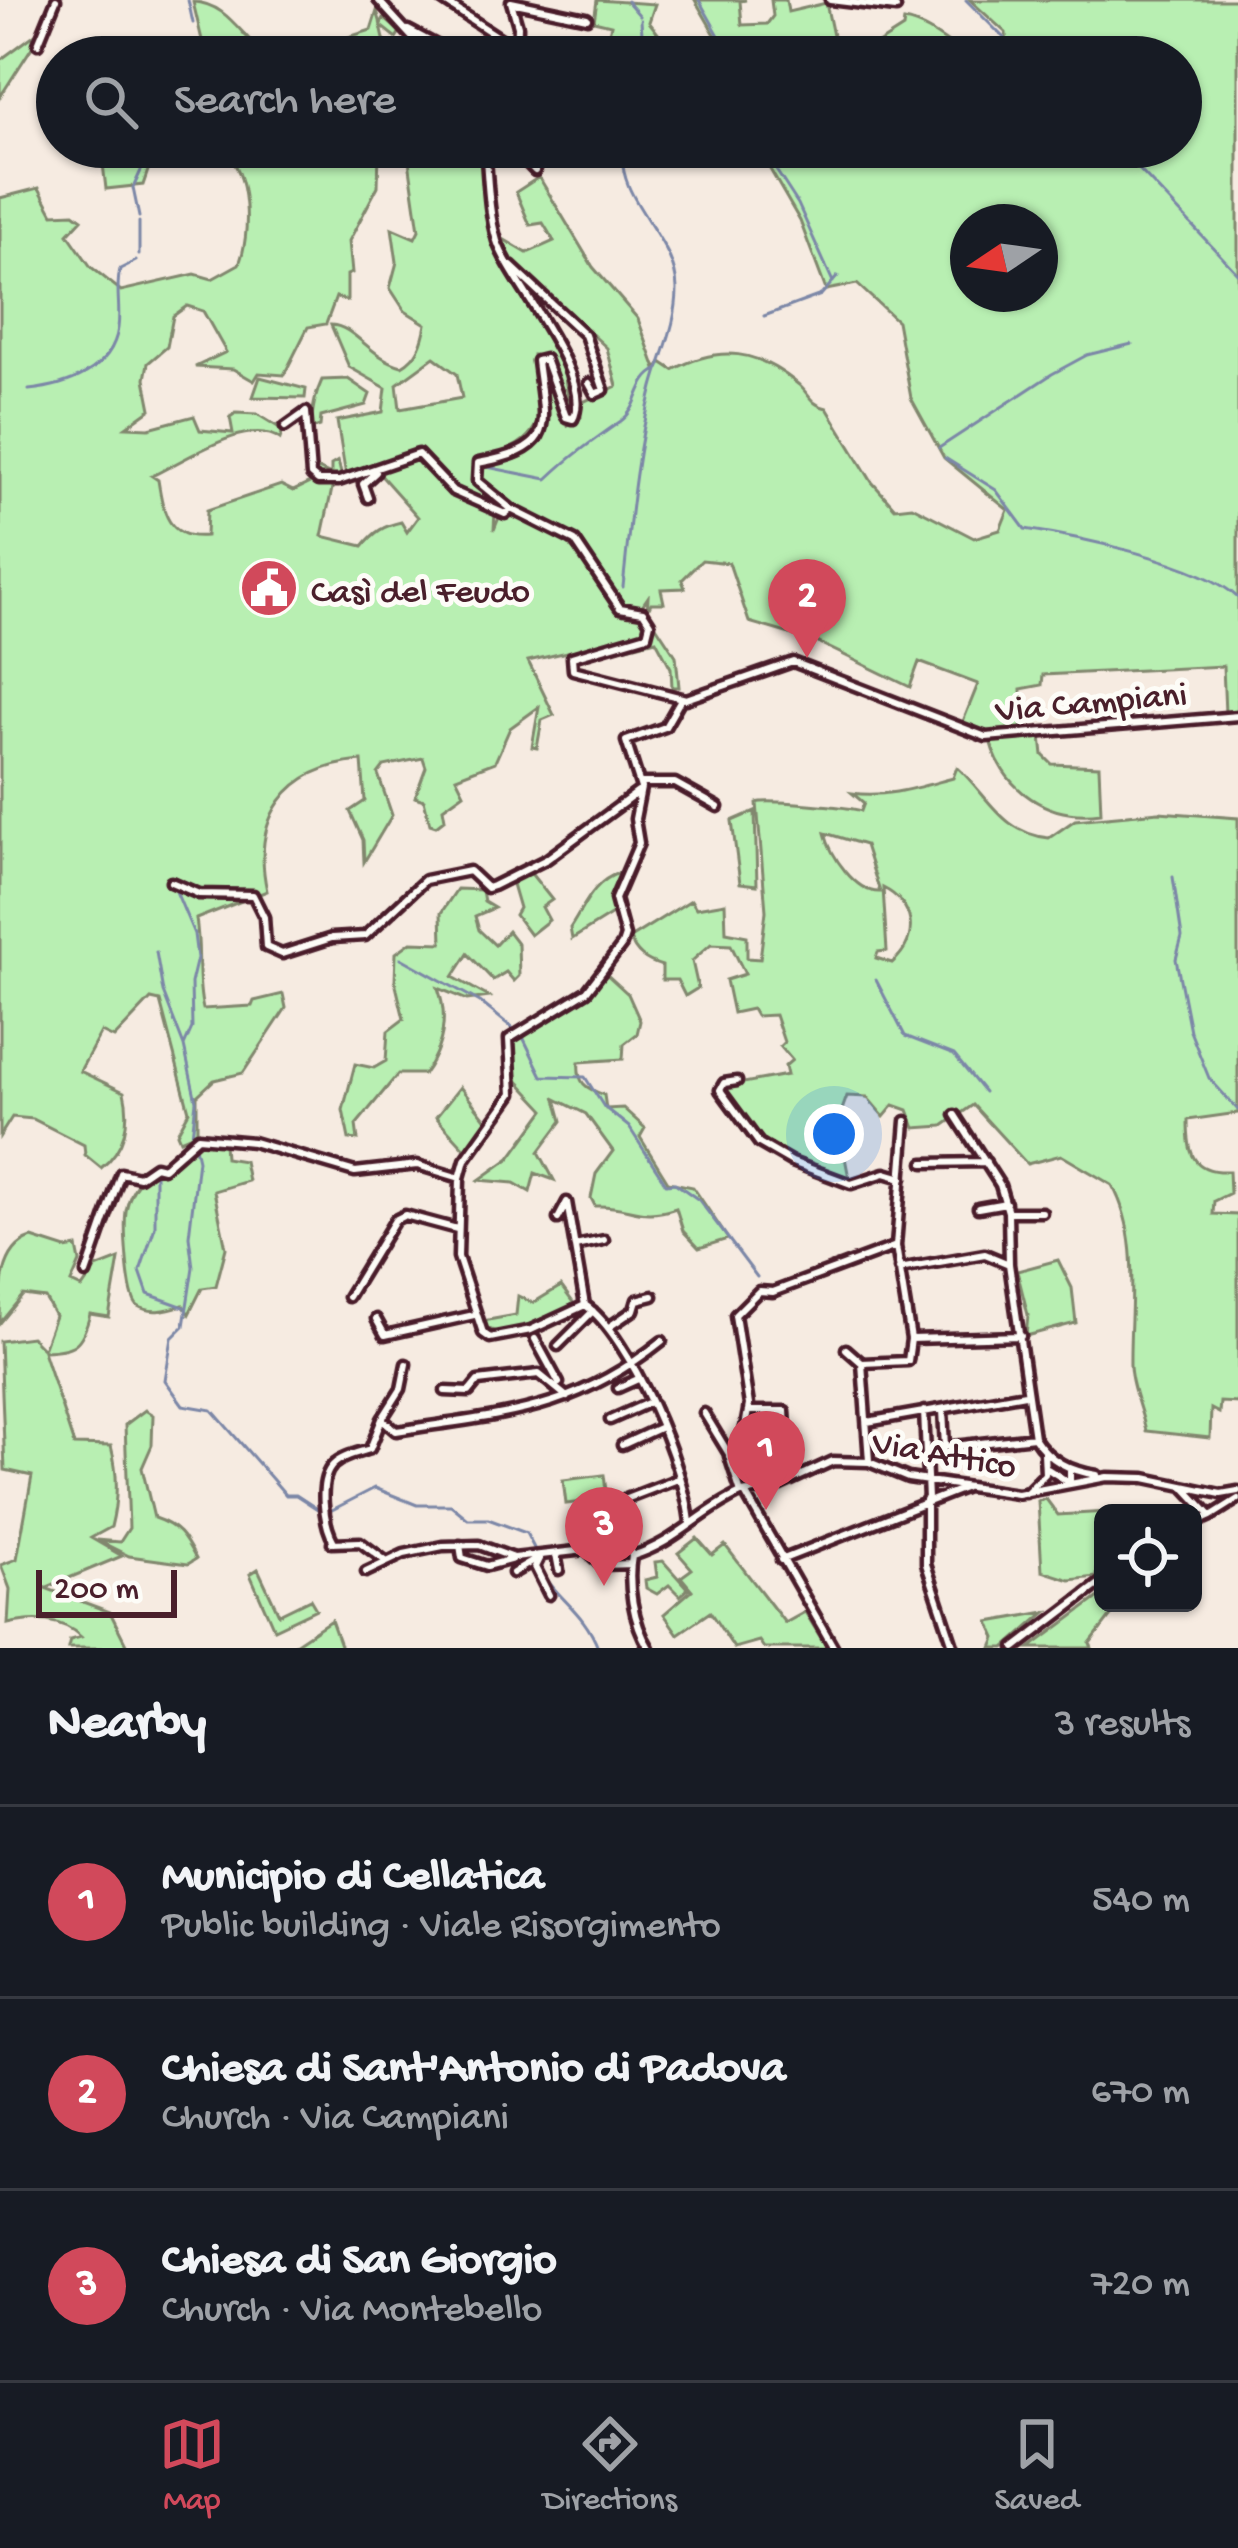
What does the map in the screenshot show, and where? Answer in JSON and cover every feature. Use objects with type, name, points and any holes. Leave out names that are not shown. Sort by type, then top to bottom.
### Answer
[{"type":"street","points":[[41,36],[56,0]]},
{"type":"street","points":[[377,0],[411,36]]},
{"type":"street","points":[[442,0],[493,36]]},
{"type":"street","points":[[830,0],[896,8]]},
{"type":"street","points":[[516,36],[511,1],[586,18]]},
{"type":"street","points":[[404,28],[419,36]]},
{"type":"street","points":[[487,168],[490,209],[507,264],[564,359],[577,410],[573,419],[566,417],[545,359],[537,361],[546,399],[538,434],[511,458],[477,463],[480,487],[511,509],[574,541],[620,608],[643,612],[650,623],[643,638],[576,656],[570,667],[675,696],[676,714],[665,728],[626,741],[640,786],[635,819],[639,843],[615,899],[624,939],[587,991],[509,1039],[512,1094],[465,1160],[460,1178],[458,1257],[483,1333],[500,1339],[585,1305]]},
{"type":"street","points":[[532,168],[535,171]]},
{"type":"street","points":[[507,264],[585,335],[604,390],[595,394],[589,383]]},
{"type":"street","points":[[285,427],[306,412],[314,480],[329,483],[418,454],[436,477],[463,498],[505,514],[511,509]]},
{"type":"street","points":[[368,498],[363,484],[378,469]]},
{"type":"street","name":"Via Campiani","points":[[675,696],[793,662],[987,741],[1238,716]]},
{"type":"street","points":[[171,882],[199,894],[253,895],[264,917],[266,947],[282,954],[327,939],[370,933],[425,880],[439,875],[469,871],[487,888],[494,886],[547,859],[640,786],[675,783],[718,807]]},
{"type":"street","points":[[737,1081],[724,1083],[720,1090],[768,1149],[842,1182],[856,1184],[885,1173],[902,1178]]},
{"type":"street","points":[[955,1114],[986,1162],[1007,1208],[1009,1264],[1034,1437],[1044,1452],[1070,1469],[1106,1477]]},
{"type":"street","points":[[846,1349],[862,1363],[903,1364],[911,1339],[896,1246],[906,1121]]},
{"type":"street","points":[[86,1274],[121,1173],[139,1177],[155,1166],[167,1167],[197,1137],[253,1142],[355,1172],[417,1166],[460,1178]]},
{"type":"street","points":[[923,1163],[986,1162]]},
{"type":"street","points":[[558,1219],[563,1204],[569,1203],[585,1305],[609,1327],[632,1365],[691,1523]]},
{"type":"street","points":[[978,1208],[1042,1212]]},
{"type":"street","points":[[348,1297],[395,1220],[405,1215],[457,1229]]},
{"type":"street","points":[[575,1246],[604,1240]]},
{"type":"street","points":[[729,1454],[742,1448],[748,1411],[735,1316],[759,1291],[773,1292],[896,1246]]},
{"type":"street","points":[[899,1269],[986,1254],[1009,1264]]},
{"type":"street","points":[[609,1327],[634,1310],[637,1300],[653,1296]]},
{"type":"street","points":[[558,1346],[593,1310]]},
{"type":"street","points":[[376,1319],[385,1335],[474,1315]]},
{"type":"street","points":[[911,1339],[1021,1336]]},
{"type":"street","points":[[535,1339],[567,1397]]},
{"type":"street","points":[[382,1419],[396,1431],[542,1410],[632,1365],[662,1341]]},
{"type":"street","points":[[862,1363],[869,1462]]},
{"type":"street","points":[[387,1562],[359,1543],[333,1542],[325,1513],[328,1471],[335,1462],[370,1449],[401,1390],[406,1364]]},
{"type":"street","points":[[445,1391],[469,1392],[478,1381],[539,1374],[560,1387]]},
{"type":"street","points":[[619,1388],[638,1379]]},
{"type":"street","points":[[867,1422],[1025,1394]]},
{"type":"street","points":[[610,1420],[648,1403]]},
{"type":"street","points":[[943,1410],[945,1447],[1034,1437]]},
{"type":"street","points":[[748,1411],[785,1411],[787,1428]]},
{"type":"street","points":[[924,1412],[929,1481],[926,1564],[954,1648]]},
{"type":"street","points":[[704,1415],[729,1454],[750,1507],[834,1648]]},
{"type":"street","points":[[622,1445],[659,1428]]},
{"type":"street","points":[[1024,1494],[1041,1482],[1044,1452]]},
{"type":"street","name":"Via Attico","points":[[697,1514],[742,1492],[774,1488],[823,1462],[869,1462],[945,1488],[1024,1494],[1106,1477],[1221,1494]]},
{"type":"street","points":[[1046,1468],[1070,1484]]},
{"type":"street","points":[[1070,1469],[1070,1484]]},
{"type":"street","points":[[626,1499],[678,1479]]},
{"type":"street","points":[[1182,1486],[1201,1504]]},
{"type":"street","points":[[782,1560],[927,1500],[945,1488]]},
{"type":"street","points":[[1211,1492],[1202,1505],[1211,1516]]},
{"type":"street","points":[[1225,1507],[1221,1494],[1238,1495]]},
{"type":"street","points":[[1202,1518],[1238,1495]]},
{"type":"street","points":[[600,1564],[632,1559],[664,1546],[697,1514],[689,1508]]},
{"type":"street","points":[[617,1519],[632,1559],[628,1576],[638,1627],[650,1648]]},
{"type":"street","points":[[460,1545],[462,1558],[487,1566],[585,1550],[600,1564]]},
{"type":"street","points":[[366,1572],[387,1562],[460,1545],[479,1545],[514,1558]]},
{"type":"street","points":[[600,1564],[604,1551],[625,1546]]},
{"type":"street","points":[[556,1554],[559,1570]]},
{"type":"street","points":[[513,1573],[539,1557]]},
{"type":"street","points":[[539,1557],[538,1580],[549,1595]]},
{"type":"street","points":[[1015,1648],[1094,1588]]},
{"type":"green space","points":[[597,0],[655,4],[649,22],[660,36],[608,36],[611,25],[594,21]]},
{"type":"green space","points":[[695,0],[746,0],[740,1],[742,25],[767,24],[773,16],[771,0],[786,0],[788,12],[826,3],[833,36],[716,36]]},
{"type":"green space","points":[[970,0],[1238,0],[1238,713],[1225,714],[1223,666],[1043,675],[1042,685],[1021,689],[1022,732],[996,735],[962,724],[978,684],[919,662],[910,687],[817,642],[749,622],[729,563],[702,560],[682,580],[685,588],[661,589],[664,603],[651,603],[647,612],[648,597],[639,610],[623,606],[572,535],[517,509],[478,479],[483,464],[523,456],[542,432],[547,399],[539,362],[545,363],[568,425],[581,417],[579,404],[617,386],[607,348],[507,256],[498,236],[527,253],[554,241],[543,223],[530,225],[516,192],[539,177],[593,267],[638,319],[656,369],[661,362],[673,370],[723,354],[769,364],[827,408],[872,482],[895,508],[912,506],[974,538],[1000,530],[1008,510],[944,458],[911,398],[897,321],[857,284],[826,290],[800,221],[769,168],[1202,168],[1202,36],[1006,36]]},
{"type":"green space","points":[[193,2],[214,7],[246,36],[201,36]]},
{"type":"green space","points":[[377,11],[381,24],[384,18],[400,32],[394,36],[381,26],[383,36],[352,36],[371,30]]},
{"type":"green space","points":[[904,21],[938,36],[890,36],[903,28]]},
{"type":"green space","points":[[45,27],[0,97],[0,60]]},
{"type":"green space","points":[[104,168],[149,168],[143,185],[106,189]]},
{"type":"green space","points":[[236,168],[379,168],[378,186],[349,241],[352,273],[347,275],[347,301],[336,297],[326,324],[308,327],[284,375],[259,373],[254,381],[233,369],[195,367],[226,352],[203,311],[187,306],[173,316],[167,347],[148,363],[145,379],[151,409],[126,427],[149,428],[194,416],[200,430],[233,433],[230,417],[236,413],[257,414],[283,430],[280,439],[267,433],[234,437],[152,476],[158,480],[165,513],[175,528],[206,536],[207,510],[281,485],[293,491],[312,482],[333,484],[322,536],[363,546],[385,527],[401,522],[407,532],[418,517],[377,471],[415,455],[442,485],[495,511],[494,530],[500,515],[539,524],[555,534],[583,559],[618,609],[642,615],[648,622],[646,634],[528,661],[554,715],[542,720],[537,748],[532,747],[539,707],[510,728],[495,762],[456,777],[464,793],[443,808],[445,819],[436,826],[430,824],[424,800],[415,797],[426,767],[423,758],[384,766],[378,774],[392,815],[364,862],[363,840],[350,811],[365,801],[362,761],[335,765],[294,786],[270,819],[264,841],[267,891],[196,919],[203,1009],[252,1006],[254,1001],[283,994],[286,1008],[243,1073],[214,1080],[197,1096],[197,1133],[180,1140],[177,1133],[189,1111],[160,1001],[151,999],[114,1038],[101,1032],[80,1071],[124,1092],[127,1113],[121,1143],[101,1168],[85,1155],[84,1145],[33,1119],[12,1117],[0,1136],[0,198],[39,188],[53,214],[74,213],[82,219],[68,234],[91,267],[121,291],[195,274],[212,279],[239,264],[246,221]]},
{"type":"green space","points":[[410,168],[485,168],[495,241],[543,322],[564,373],[571,414],[549,357],[533,355],[540,409],[532,432],[503,452],[478,458],[472,468],[475,487],[503,511],[450,486],[417,451],[346,476],[337,421],[383,412],[386,388],[349,367],[331,325],[348,331],[390,362],[402,366],[412,358],[426,324],[405,311],[390,288],[397,262],[392,228],[415,238],[419,230]],"holes":[[[434,357],[457,374],[462,398],[400,409],[397,384]]]},
{"type":"green space","points":[[260,377],[306,389],[305,398],[253,397]]},
{"type":"green space","points":[[348,379],[370,394],[366,405],[321,417],[320,426],[310,429],[322,380]]},
{"type":"green space","points":[[310,429],[314,467],[331,475],[331,465],[338,461],[342,478],[316,480],[313,474]]},
{"type":"green space","points":[[653,621],[676,656],[679,687],[672,687],[671,668],[656,640],[577,659],[574,669],[572,660],[580,656],[646,638]]},
{"type":"green space","points":[[1041,736],[1043,755],[1052,764],[1099,766],[1101,813],[1064,812],[1031,798],[1006,774],[990,740]]},
{"type":"green space","points":[[957,767],[1007,821],[1049,838],[1075,820],[1159,812],[1238,818],[1238,1113],[1188,1120],[1194,1158],[1207,1168],[1229,1171],[1230,1193],[1214,1201],[1213,1214],[1238,1215],[1238,1403],[1220,1402],[1219,1413],[1211,1409],[1210,1438],[1146,1431],[1131,1373],[1131,1250],[1112,1185],[1061,1155],[1027,1164],[973,1105],[943,1126],[915,1128],[908,1110],[894,1105],[884,1117],[867,1097],[847,1096],[838,1121],[849,1178],[791,1158],[746,1121],[722,1087],[787,1075],[785,1066],[792,1060],[780,1046],[784,1042],[775,1015],[756,1016],[752,1009],[733,1013],[726,980],[745,974],[731,945],[711,944],[692,961],[698,988],[685,996],[677,980],[662,980],[662,966],[642,956],[632,944],[630,938],[691,900],[696,908],[725,903],[726,932],[747,936],[747,958],[760,959],[766,911],[757,803],[861,811],[864,803],[852,793],[890,793],[953,778]],"holes":[[[825,833],[865,845],[880,892],[853,879]],[[883,888],[902,903],[910,922],[907,943],[892,963],[876,958],[878,952],[887,951]]]},
{"type":"green space","points":[[755,811],[757,885],[740,883],[732,821]]},
{"type":"green space","points":[[529,871],[552,900],[542,907],[549,920],[530,935],[515,915],[519,908],[512,884]]},
{"type":"green space","points":[[619,873],[625,876],[613,895],[614,913],[572,939],[570,928],[590,896]]},
{"type":"green space","points":[[457,889],[482,890],[484,902],[494,908],[475,916],[479,930],[495,945],[508,931],[518,944],[519,976],[514,981],[506,972],[493,980],[468,954],[453,977],[489,997],[467,1000],[438,988],[443,1022],[431,1064],[424,1074],[398,1074],[356,1125],[358,1140],[349,1139],[343,1110],[355,1064],[374,1068],[386,1061],[388,1031],[404,1019],[395,981],[396,953],[411,942],[442,943],[441,913]]},
{"type":"green space","points":[[604,972],[628,994],[640,1021],[637,1034],[624,1044],[623,1059],[579,1062],[581,1080],[604,1095],[606,1109],[623,1108],[645,1128],[640,1137],[668,1182],[693,1187],[728,1239],[699,1248],[683,1231],[676,1208],[643,1213],[595,1206],[591,1198],[596,1174],[613,1151],[586,1114],[556,1099],[562,1121],[539,1152],[554,1180],[535,1173],[530,1192],[514,1183],[479,1180],[510,1158],[545,1110],[515,1078],[512,1041],[579,999]]},
{"type":"green space","points":[[460,1087],[488,1122],[467,1151],[436,1117]]},
{"type":"green space","points":[[200,1140],[224,1143],[225,1158],[244,1161],[248,1181],[214,1191],[226,1248],[216,1286],[202,1288],[189,1314],[183,1305],[143,1309],[134,1300],[129,1276],[125,1219],[129,1199],[151,1170],[170,1170],[183,1149]]},
{"type":"green space","points":[[32,1238],[66,1249],[77,1247],[80,1262],[71,1283],[82,1288],[96,1268],[119,1259],[109,1317],[90,1314],[75,1344],[43,1351],[74,1445],[111,1446],[116,1496],[111,1527],[91,1538],[122,1556],[45,1588],[110,1612],[128,1648],[68,1648],[70,1640],[81,1637],[65,1626],[37,1620],[8,1624],[10,1589],[1,1565],[17,1559],[32,1476],[5,1470],[0,1341],[31,1337],[43,1349],[55,1316],[45,1298],[23,1295],[0,1323],[8,1261],[21,1243]]},
{"type":"green space","points":[[1058,1260],[1072,1288],[1076,1323],[1026,1336],[1028,1315],[1017,1271]]},
{"type":"green space","points":[[561,1286],[575,1305],[503,1335],[485,1327],[483,1321],[516,1315],[518,1296],[533,1303]]},
{"type":"green space","points":[[145,1410],[153,1415],[152,1445],[142,1468],[154,1518],[184,1538],[196,1559],[188,1564],[129,1556],[97,1540],[120,1542],[129,1528],[125,1425]]},
{"type":"green space","points":[[604,1475],[607,1499],[566,1504],[563,1480]]},
{"type":"green space","points":[[1046,1499],[1058,1515],[1094,1513],[1094,1577],[1070,1580],[1042,1571],[1038,1501]]},
{"type":"green space","points":[[697,1538],[712,1555],[725,1545],[785,1623],[805,1612],[827,1648],[764,1648],[759,1641],[734,1648],[710,1612],[678,1634],[664,1614],[692,1590],[681,1577],[692,1569],[678,1553]]},
{"type":"green space","points":[[663,1561],[688,1589],[680,1596],[669,1585],[657,1594],[646,1588],[645,1580],[657,1577],[655,1562]]},
{"type":"green space","points":[[258,1569],[279,1614],[310,1599],[316,1609],[274,1629],[250,1574]]},
{"type":"green space","points":[[1094,1601],[1094,1612],[1114,1612],[1090,1643],[1092,1648],[1030,1648]]},
{"type":"green space","points":[[1046,1612],[1005,1648],[992,1648],[996,1638],[989,1622]]},
{"type":"green space","points":[[331,1620],[341,1648],[289,1648]]},
{"type":"waterway","points":[[188,0],[193,23]]},
{"type":"waterway","points":[[699,0],[719,36]]},
{"type":"waterway","points":[[966,0],[1002,36]]},
{"type":"waterway","points":[[627,1],[640,16]]},
{"type":"waterway","points":[[641,20],[642,34]]},
{"type":"waterway","points":[[139,217],[133,188],[142,168]]},
{"type":"waterway","points":[[623,587],[642,436],[672,326],[677,289],[667,252],[636,202],[624,168]]},
{"type":"waterway","points":[[775,168],[798,204],[833,282]]},
{"type":"waterway","points":[[1138,168],[1238,274]]},
{"type":"waterway","points":[[139,222],[139,255]]},
{"type":"waterway","points":[[29,390],[72,380],[107,355],[118,328],[120,269],[136,261]]},
{"type":"waterway","points":[[764,316],[821,295],[838,276]]},
{"type":"waterway","points":[[939,448],[1087,355],[1132,344]]},
{"type":"waterway","points":[[482,466],[547,479],[627,415],[646,380],[659,369]]},
{"type":"waterway","points":[[945,458],[996,490],[1025,529],[1168,562],[1221,585],[1238,598]]},
{"type":"waterway","points":[[1173,877],[1182,937],[1176,959],[1190,1031],[1209,1078],[1238,1110]]},
{"type":"waterway","points":[[175,889],[194,934],[197,958],[191,983],[192,1028],[184,1046],[196,1101],[192,1136]]},
{"type":"waterway","points":[[156,952],[163,992],[184,1046]]},
{"type":"waterway","points":[[401,958],[480,1002],[515,1030]]},
{"type":"waterway","points":[[876,980],[905,1036],[954,1055],[984,1092]]},
{"type":"waterway","points":[[522,1035],[542,1076],[585,1077],[604,1107],[629,1127],[666,1184],[675,1183],[699,1200],[757,1277]]},
{"type":"waterway","points":[[194,1142],[198,1160],[189,1236],[193,1267],[184,1326],[172,1338],[165,1380],[183,1405],[212,1410],[286,1495],[296,1495],[322,1512]]},
{"type":"waterway","points":[[155,1174],[155,1227],[140,1271],[148,1294],[184,1307]]},
{"type":"waterway","points":[[330,1511],[375,1488],[417,1505],[451,1505],[468,1519],[488,1519],[526,1533],[536,1552]]},
{"type":"waterway","points":[[539,1563],[598,1648]]},
{"type":"place","name":"Casì del Feudo","points":[[269,588]]},
{"type":"place","name":"Chiesa di Sant'Antonio di Padova","points":[[807,658]]},
{"type":"place","name":"Municipio di Cellatica","points":[[766,1510]]},
{"type":"place","name":"Chiesa di San Giorgio","points":[[604,1586]]}]
